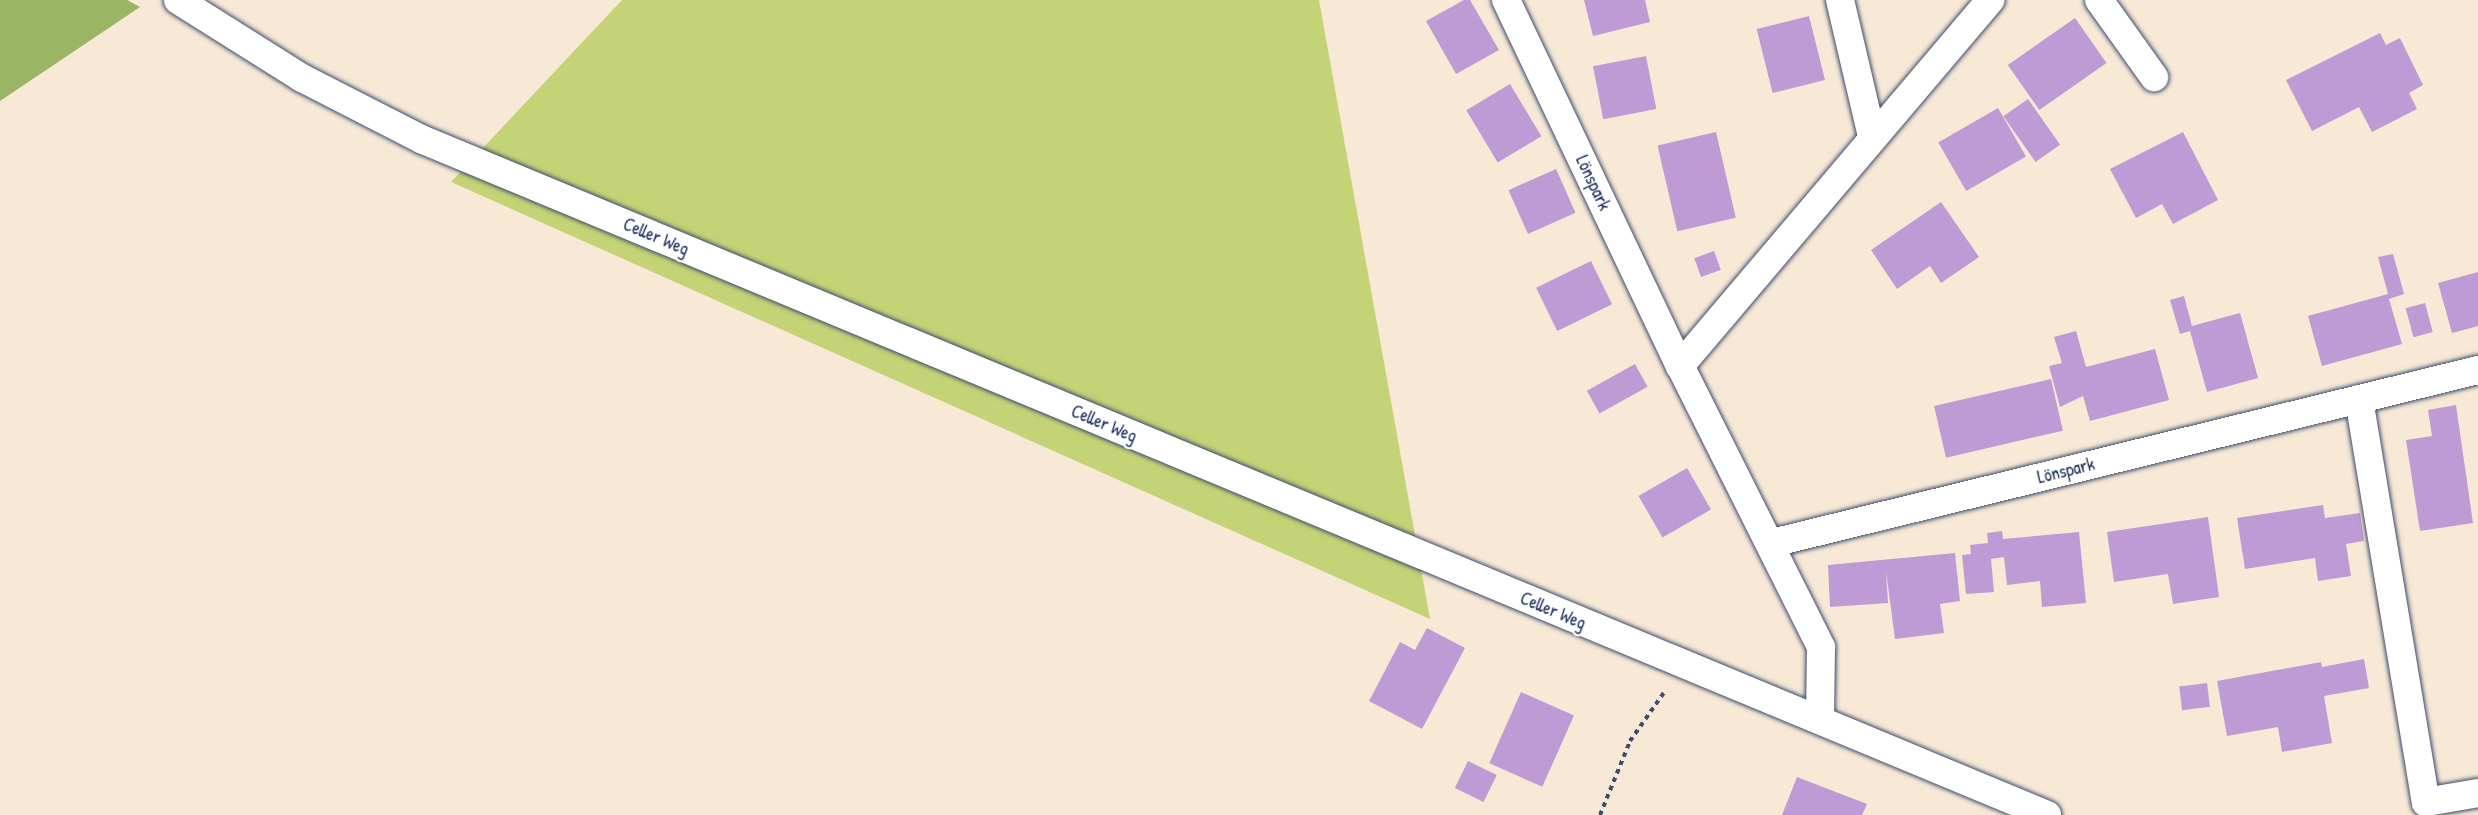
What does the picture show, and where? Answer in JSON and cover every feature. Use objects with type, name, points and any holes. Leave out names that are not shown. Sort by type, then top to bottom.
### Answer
[{"type":"street","name":"Celler Weg","points":[[178,0],[302,78],[421,139],[1703,674],[1820,718],[2047,815]]},
{"type":"street","name":"Lönspark","points":[[1506,0],[1680,366],[1772,543],[1821,647],[1820,718]]},
{"type":"street","points":[[1840,0],[1872,136]]},
{"type":"street","points":[[1680,366],[1872,136],[1990,0]]},
{"type":"street","points":[[2099,0],[2154,76]]},
{"type":"street","name":"Lönspark","points":[[1772,543],[2478,370]]},
{"type":"street","points":[[2359,399],[2427,802],[2478,793]]},
{"type":"path","points":[[1600,815],[1630,741],[1668,686],[1703,674]]},
{"type":"green space","points":[[0,0],[127,0],[140,7],[0,101]]},
{"type":"green space","points":[[622,0],[1319,0],[1430,619],[451,182]]},
{"type":"building","points":[[1464,0],[1470,0],[1499,50],[1456,74],[1426,21]]},
{"type":"building","points":[[1584,0],[1645,0],[1650,22],[1593,36]]},
{"type":"building","points":[[1809,16],[1825,80],[1773,93],[1757,29]]},
{"type":"building","points":[[2075,18],[2107,63],[2039,110],[2008,65]]},
{"type":"building","points":[[2380,33],[2386,45],[2400,38],[2423,85],[2409,93],[2417,109],[2372,132],[2359,107],[2312,131],[2286,80]]},
{"type":"building","points":[[1646,56],[1656,109],[1603,119],[1593,66]]},
{"type":"building","points":[[1510,84],[1541,136],[1498,163],[1466,110]]},
{"type":"building","points":[[2028,99],[2060,145],[2036,162],[2003,116]]},
{"type":"building","points":[[1998,108],[2026,156],[1966,191],[1938,142]]},
{"type":"building","points":[[1716,132],[1736,218],[1677,231],[1658,145]]},
{"type":"building","points":[[2183,132],[2218,200],[2173,224],[2162,204],[2136,218],[2110,169]]},
{"type":"building","points":[[1556,169],[1576,213],[1528,234],[1508,190]]},
{"type":"building","points":[[1941,202],[1979,257],[1941,283],[1930,266],[1897,289],[1871,250]]},
{"type":"building","points":[[1714,251],[1721,270],[1701,277],[1694,258]]},
{"type":"building","points":[[2393,254],[2404,294],[2389,299],[2402,344],[2322,366],[2308,316],[2388,294],[2378,257]]},
{"type":"building","points":[[1591,261],[1612,304],[1557,331],[1536,288]]},
{"type":"building","points":[[2478,272],[2478,326],[2452,333],[2438,283]]},
{"type":"building","points":[[2184,296],[2192,326],[2240,313],[2258,378],[2207,392],[2190,331],[2180,334],[2170,300]]},
{"type":"building","points":[[2425,303],[2433,332],[2413,337],[2406,308]]},
{"type":"building","points":[[2076,331],[2086,367],[2155,349],[2169,400],[2090,421],[2083,396],[2060,407],[2049,366],[2062,363],[2054,337]]},
{"type":"building","points":[[1635,364],[1648,387],[1600,413],[1587,391]]},
{"type":"building","points":[[2051,379],[2063,431],[1946,458],[1934,406]]},
{"type":"building","points":[[2456,405],[2473,523],[2420,531],[2406,440],[2432,436],[2428,410]]},
{"type":"building","points":[[1687,468],[1711,510],[1663,538],[1639,496]]},
{"type":"building","points":[[2323,505],[2325,518],[2360,513],[2364,541],[2346,544],[2351,576],[2318,581],[2315,558],[2245,569],[2237,518]]},
{"type":"building","points":[[2208,517],[2219,597],[2173,604],[2168,574],[2114,582],[2107,532]]},
{"type":"building","points":[[2002,531],[2003,539],[2079,532],[2086,603],[2042,607],[2040,581],[2007,585],[2004,557],[1991,559],[1994,592],[1966,594],[1962,555],[1971,554],[1970,545],[1988,543],[1987,533]]},
{"type":"building","points":[[1955,553],[1960,601],[1940,604],[1944,633],[1895,639],[1886,571],[1888,603],[1830,607],[1828,565]]},
{"type":"building","points":[[1427,628],[1465,648],[1422,729],[1369,701],[1400,642],[1415,650]]},
{"type":"building","points":[[2364,659],[2369,688],[2324,696],[2332,743],[2282,752],[2278,727],[2227,736],[2217,681],[2321,662],[2322,667]]},
{"type":"building","points":[[2207,683],[2210,707],[2182,710],[2179,686]]},
{"type":"building","points":[[1521,692],[1574,716],[1542,787],[1489,763]]},
{"type":"building","points":[[1468,761],[1497,775],[1484,802],[1455,788]]},
{"type":"building","points":[[1797,777],[1867,804],[1862,815],[1782,815]]}]
